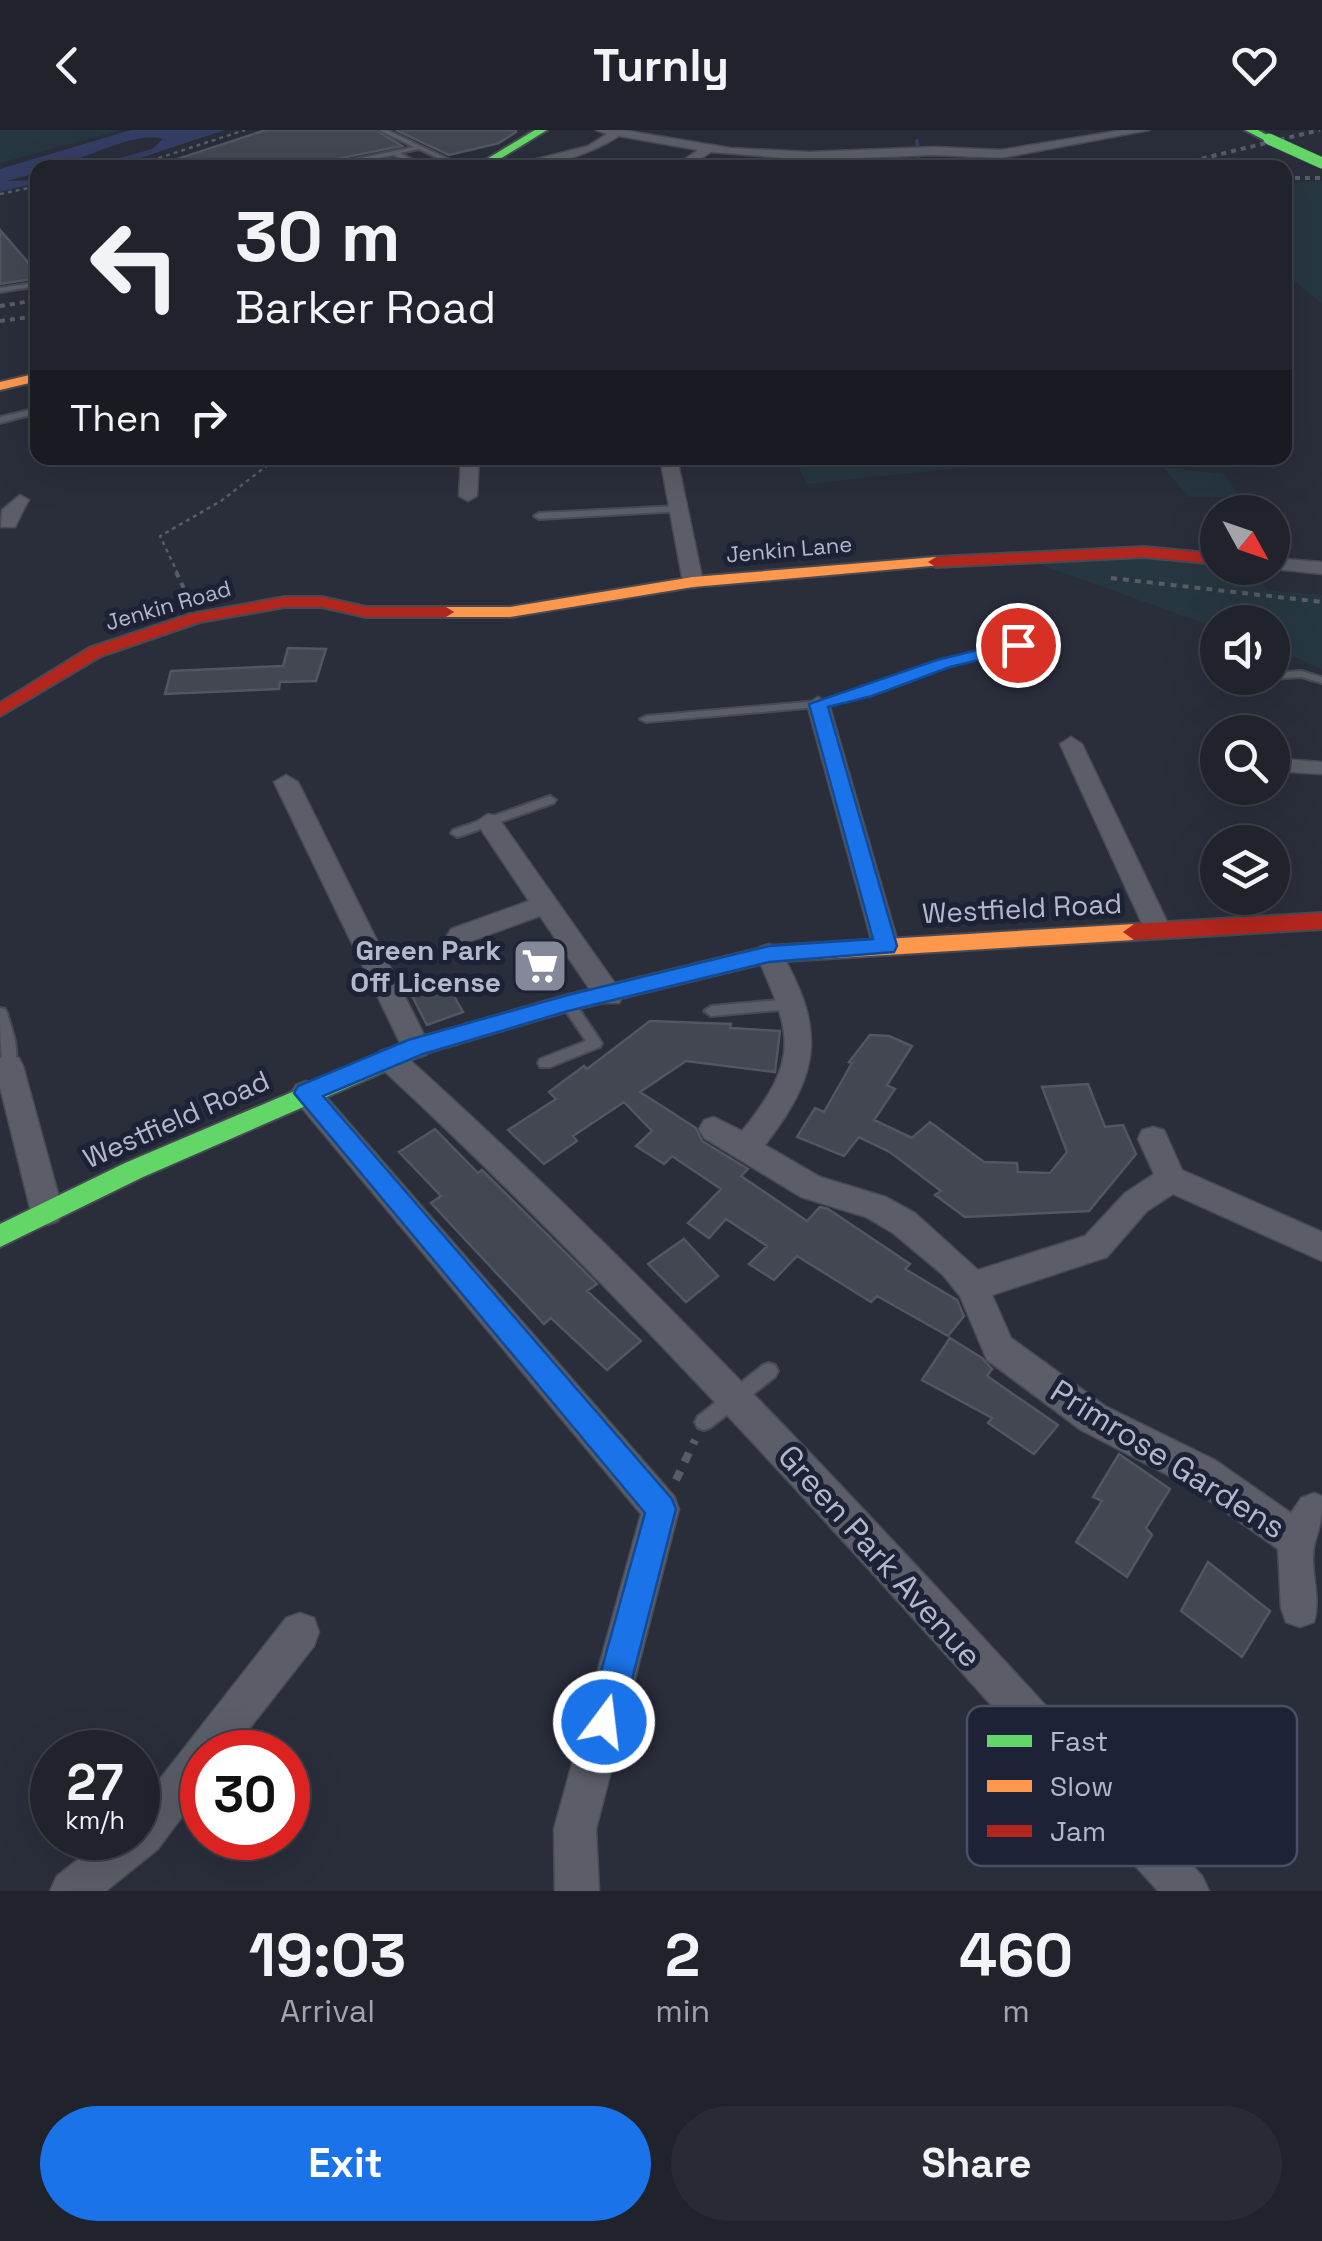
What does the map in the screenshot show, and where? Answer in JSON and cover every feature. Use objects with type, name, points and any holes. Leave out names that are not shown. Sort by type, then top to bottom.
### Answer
[{"type":"main road","points":[[491,160],[542,130]]},
{"type":"main road","points":[[1260,134],[1322,163]]},
{"type":"main road","points":[[0,386],[30,379]]},
{"type":"main road","name":"Jenkin Lane","points":[[366,612],[510,612],[693,582],[1015,555],[1144,552],[1200,557]]},
{"type":"main road","name":"Jenkin Road","points":[[0,711],[95,652],[197,618],[286,602],[322,602],[366,612]]},
{"type":"main road","name":"Westfield Road","points":[[0,1236],[306,1093],[403,1053],[568,1003],[769,954],[1322,921]]},
{"type":"street","points":[[602,130],[750,154],[1000,154],[1149,131]]},
{"type":"street","points":[[658,140],[678,130]]},
{"type":"street","points":[[543,160],[592,149],[617,132]]},
{"type":"street","points":[[750,154],[757,139]]},
{"type":"street","points":[[1075,142],[1092,150]]},
{"type":"street","points":[[690,160],[708,148]]},
{"type":"street","points":[[466,496],[469,465]]},
{"type":"street","points":[[669,465],[693,582]]},
{"type":"street","points":[[1290,565],[1322,568]]},
{"type":"street","points":[[818,704],[886,946]]},
{"type":"street","points":[[1071,744],[1158,930]]},
{"type":"street","points":[[1290,766],[1316,766]]},
{"type":"street","points":[[286,782],[403,1053]]},
{"type":"street","points":[[488,822],[608,996]]},
{"type":"street","points":[[460,936],[544,906]]},
{"type":"street","points":[[746,1148],[771,1117],[790,1084],[798,1056],[799,1027],[769,954]]},
{"type":"street","name":"Green Park Avenue","points":[[403,1053],[482,1140],[735,1398],[1017,1706]]},
{"type":"street","points":[[9,1066],[47,1212]]},
{"type":"street","points":[[306,1093],[661,1509],[575,1828],[577,1891]]},
{"type":"street","name":"Primrose Gardens","points":[[714,1129],[812,1188],[875,1206],[904,1222],[972,1286],[998,1349],[1093,1418],[1202,1473],[1310,1516],[1300,1608]]},
{"type":"street","points":[[1153,1139],[1171,1180],[1322,1247]]},
{"type":"street","points":[[972,1286],[1096,1247],[1136,1202],[1171,1180]]},
{"type":"street","points":[[224,1730],[300,1632]]},
{"type":"street","points":[[72,1891],[143,1834],[180,1786]]},
{"type":"street","name":"Green Park Avenue","points":[[1163,1866],[1186,1891]]},
{"type":"lane","points":[[382,130],[446,160]]},
{"type":"lane","points":[[361,160],[419,148]]},
{"type":"lane","points":[[394,153],[408,160]]},
{"type":"lane","points":[[0,290],[30,285]]},
{"type":"lane","points":[[0,420],[30,412]]},
{"type":"lane","points":[[539,516],[678,509]]},
{"type":"lane","points":[[646,718],[818,704],[866,692],[944,663],[1018,645],[1048,644]]},
{"type":"lane","points":[[1290,675],[1322,680]]},
{"type":"lane","points":[[457,833],[550,800]]},
{"type":"lane","points":[[545,1063],[596,1044],[568,1003]]},
{"type":"lane","points":[[711,1010],[791,1004]]},
{"type":"lane","points":[[0,1012],[10,1046],[9,1066]]},
{"type":"lane","points":[[704,1422],[769,1371]]},
{"type":"path","points":[[153,160],[246,130]]},
{"type":"path","points":[[0,194],[30,188]]},
{"type":"path","points":[[197,618],[160,536],[207,511],[268,465]]},
{"type":"path","points":[[1234,593],[1322,602]]},
{"type":"path","points":[[661,1509],[704,1422]]},
{"type":"shaded area","points":[[0,130],[122,130],[0,163]]},
{"type":"shaded area","points":[[1322,181],[1322,304],[1292,283],[1292,183]]},
{"type":"shaded area","points":[[798,465],[990,465],[807,484]]},
{"type":"shaded area","points":[[1163,467],[1224,474],[1239,495],[1200,495],[1189,497]]},
{"type":"shaded area","points":[[1143,557],[1200,562],[1200,585],[1263,585],[1267,590],[1322,595],[1322,669],[1290,655],[1290,605],[1200,605],[1200,622],[1031,561]]},
{"type":"water","points":[[131,130],[225,130],[134,160],[113,160],[152,149],[163,139],[134,140],[74,160],[30,160]]},
{"type":"water","points":[[30,160],[30,175],[7,181],[30,180],[30,185],[0,192],[0,169]]},
{"type":"building","points":[[266,130],[376,130],[402,146],[340,160],[174,160]]},
{"type":"building","points":[[396,130],[516,132],[499,143],[449,155]]},
{"type":"building","points":[[0,230],[30,265],[30,279],[0,284]]},
{"type":"building","points":[[288,648],[326,649],[316,681],[280,682],[279,689],[165,694],[171,671],[283,666]]},
{"type":"building","name":"Green Park Off License","points":[[544,950],[561,979],[539,985],[522,957]]},
{"type":"building","points":[[445,980],[463,1012],[427,1025],[410,992]]},
{"type":"building","points":[[650,1021],[731,1024],[730,1028],[780,1031],[775,1072],[686,1061],[640,1092],[696,1128],[702,1141],[748,1169],[741,1176],[807,1221],[820,1207],[828,1209],[910,1264],[905,1269],[957,1300],[964,1316],[948,1336],[877,1296],[871,1302],[797,1256],[774,1280],[749,1264],[767,1246],[726,1219],[709,1238],[688,1223],[721,1189],[672,1156],[664,1164],[636,1146],[652,1131],[624,1102],[573,1136],[577,1141],[544,1164],[508,1130],[556,1099],[549,1092],[584,1066],[587,1069]]},
{"type":"building","points":[[870,1035],[889,1036],[912,1046],[887,1085],[895,1089],[874,1120],[912,1138],[930,1122],[984,1162],[1017,1163],[1018,1172],[1050,1173],[1067,1152],[1042,1087],[1088,1084],[1105,1127],[1123,1125],[1136,1154],[1089,1211],[965,1217],[935,1195],[941,1191],[890,1152],[859,1137],[844,1156],[797,1137],[815,1108],[824,1112],[852,1063],[849,1062]]},
{"type":"building","points":[[435,1129],[597,1284],[587,1291],[641,1341],[607,1370],[551,1318],[544,1324],[431,1203],[441,1196],[399,1152]]},
{"type":"building","points":[[684,1239],[718,1276],[686,1302],[648,1264]]},
{"type":"building","points":[[950,1338],[982,1358],[992,1369],[987,1376],[1058,1425],[1034,1454],[988,1423],[992,1418],[922,1380]]},
{"type":"building","points":[[1119,1454],[1170,1489],[1146,1528],[1152,1535],[1127,1577],[1076,1542],[1102,1501],[1093,1497]]},
{"type":"building","points":[[1208,1562],[1270,1611],[1242,1657],[1181,1611]]},
{"type":"waterway","points":[[917,141],[919,160]]},
{"type":"railway","points":[[1196,160],[1320,130]]},
{"type":"railway","points":[[1292,178],[1322,178]]},
{"type":"railway","points":[[0,306],[30,301]]},
{"type":"railway","points":[[0,321],[30,317]]},
{"type":"traffic: fast","points":[[491,160],[542,130]]},
{"type":"traffic: fast","points":[[1250,130],[1269,139]]},
{"type":"traffic: fast","points":[[1269,139],[1322,163]]},
{"type":"traffic: fast","points":[[0,1236],[134,1170],[426,1044]]},
{"type":"traffic: slow","points":[[0,386],[30,379]]},
{"type":"traffic: slow","points":[[446,612],[510,612],[693,582],[936,562]]},
{"type":"traffic: slow","points":[[426,1044],[568,1003],[769,954],[1134,932]]},
{"type":"traffic: jam","points":[[936,562],[1144,552],[1200,557]]},
{"type":"traffic: jam","points":[[0,711],[95,652],[197,618],[285,602],[322,602],[366,612],[446,612]]},
{"type":"traffic: jam","points":[[1134,932],[1322,921]]},
{"type":"place","name":"Green Park Off License","points":[[540,966]]},
{"type":"route","points":[[604,1722],[661,1509],[306,1093],[416,1047],[568,1003],[769,954],[886,946],[818,704],[866,692],[944,663],[1018,645]]}]
